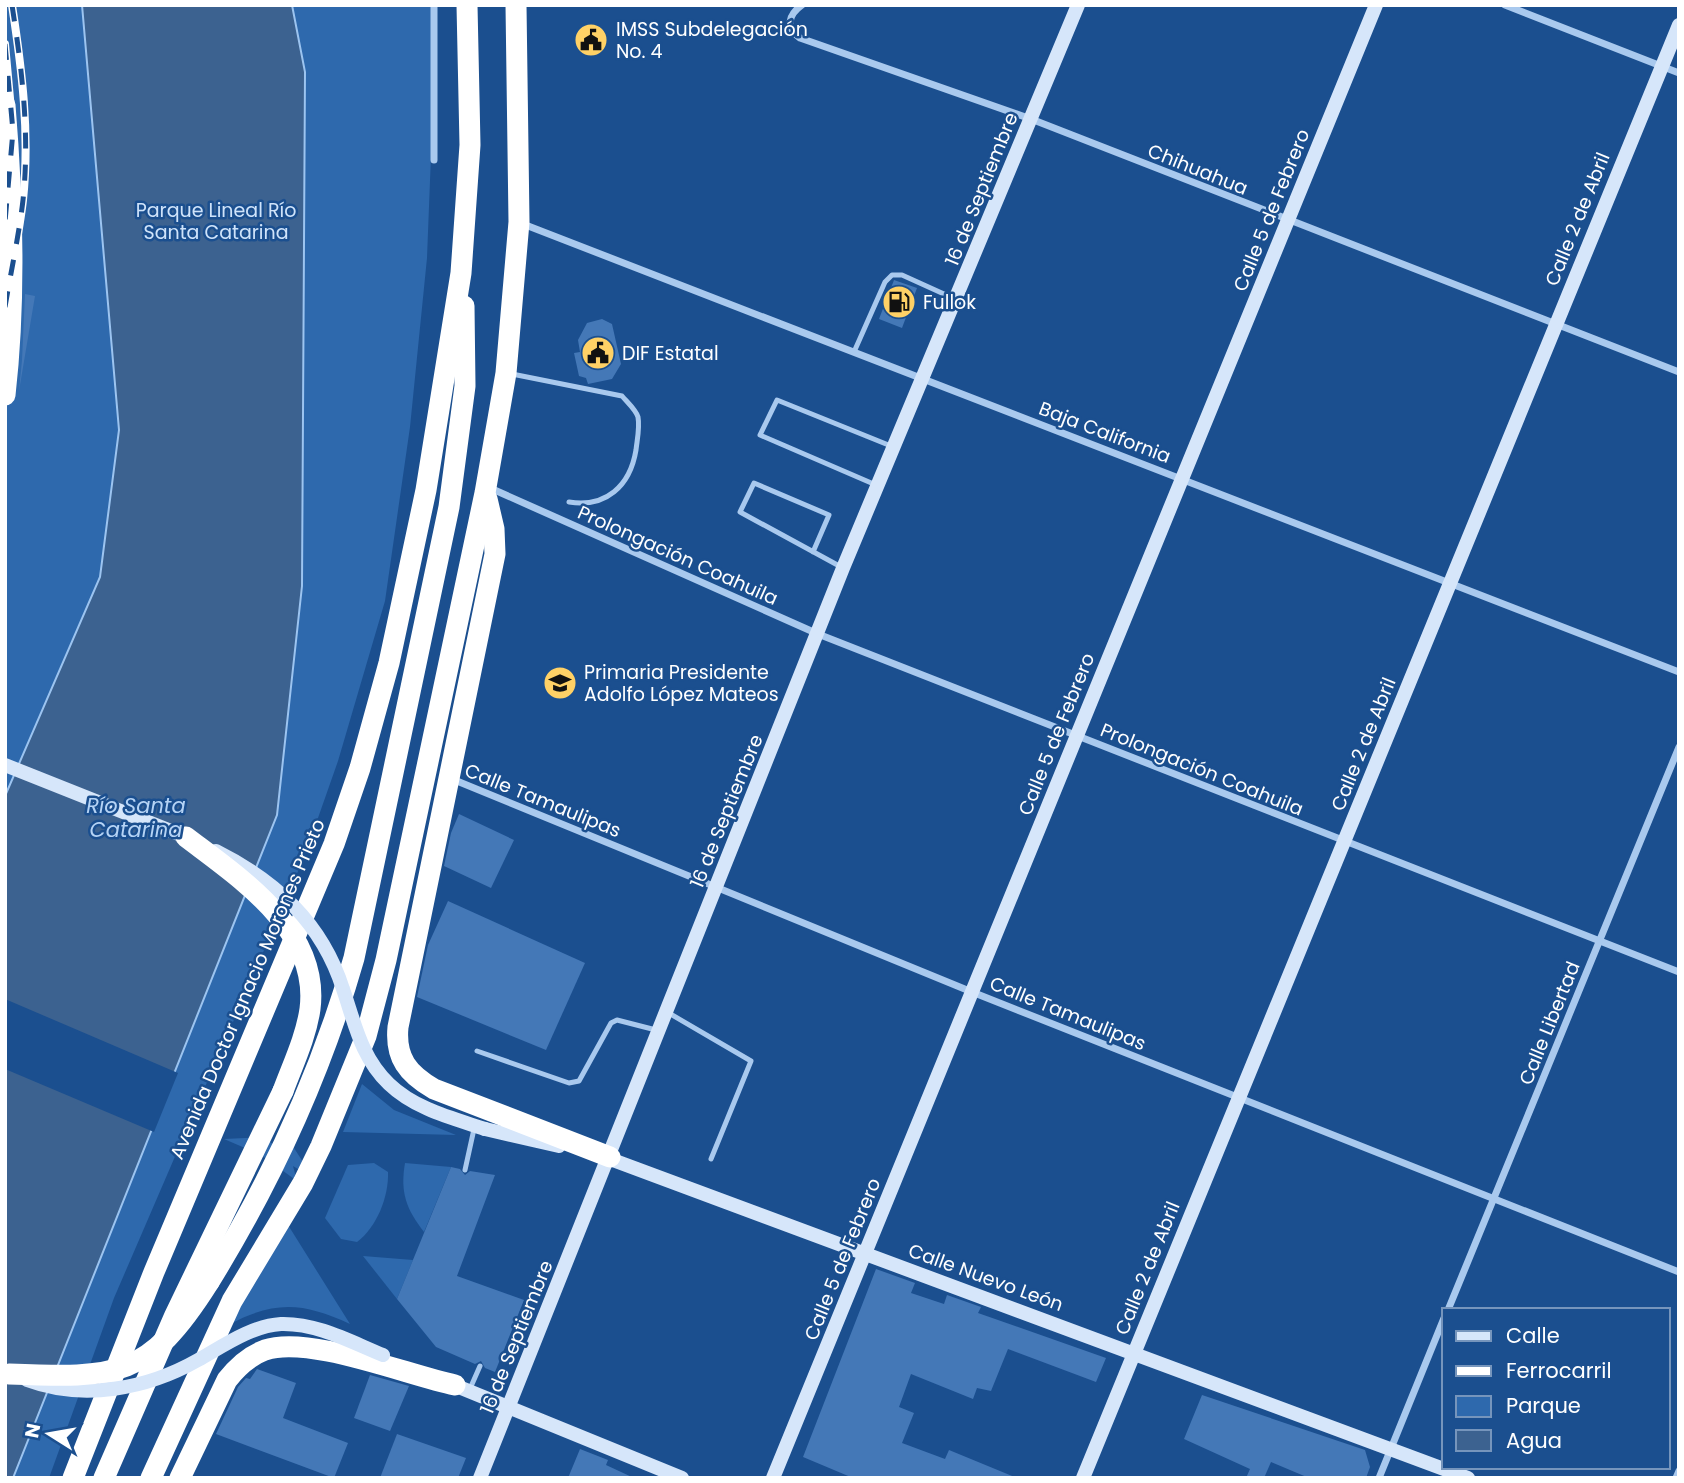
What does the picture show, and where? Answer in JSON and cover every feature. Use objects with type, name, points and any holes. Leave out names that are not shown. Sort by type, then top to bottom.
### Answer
[{"type":"highway","name":"Avenida Doctor Ignacio Morones Prieto","points":[[73,1478],[198,1164],[283,970],[334,844],[360,768],[389,663],[426,491],[461,273],[470,145],[467,5]]},
{"type":"highway","points":[[151,1478],[232,1301],[303,1183],[346,1089],[366,1036],[386,960],[486,490],[506,373],[519,222],[516,5]]},
{"type":"highway","points":[[5,105],[12,182],[13,256],[5,395]]},
{"type":"highway","points":[[7,1373],[77,1376],[121,1368],[165,1343],[182,1325],[209,1282],[260,1194],[299,1115],[337,1019],[354,958],[449,507],[465,386],[467,333],[461,273]]},
{"type":"highway","points":[[486,490],[494,529],[495,554],[398,1027],[397,1052],[410,1072],[434,1089],[610,1157]]},
{"type":"highway","points":[[104,1478],[175,1315],[283,1091],[310,1008],[311,987],[307,965],[298,944],[268,905],[186,838]]},
{"type":"highway","points":[[180,1478],[227,1380],[237,1368],[265,1350],[304,1347],[329,1351],[462,1388]]},
{"type":"street","points":[[434,160],[435,5]]},
{"type":"street","name":"Chihuahua","points":[[802,5],[793,12],[789,23],[794,34],[811,43],[1031,119],[1679,372]]},
{"type":"street","name":"16 de Septiembre","points":[[480,1478],[843,568],[1078,5]]},
{"type":"street","name":"Calle 5 de Febrero","points":[[773,1478],[1376,5]]},
{"type":"street","points":[[1504,5],[1679,73]]},
{"type":"street","name":"Calle 2 de Abril","points":[[1083,1478],[1679,25]]},
{"type":"street","name":"Baja California","points":[[519,222],[1679,671]]},
{"type":"street","name":"Prolongación Coahuila","points":[[486,490],[818,634],[1679,972]]},
{"type":"street","name":"Calle Libertad","points":[[1449,1308],[1679,747]]},
{"type":"street","name":"Calle Nuevo León","points":[[5,765],[186,838],[245,865],[269,881],[307,920],[334,965],[361,1047],[374,1068],[391,1086],[413,1102],[480,1127],[610,1157],[1442,1468]]},
{"type":"street","name":"Calle Tamaulipas","points":[[448,778],[972,992],[1679,1272]]},
{"type":"street","points":[[1379,1478],[1442,1323]]},
{"type":"street","points":[[7,1373],[62,1390],[123,1388],[178,1371],[254,1331],[283,1324],[320,1330],[682,1478]]},
{"type":"street","name":"Calle Nuevo León","points":[[1444,1469],[1468,1478]]},
{"type":"street","points":[[1676,1478],[1679,1471]]},
{"type":"lane","points":[[854,352],[885,282],[892,275],[902,275],[957,300]]},
{"type":"lane","points":[[506,373],[622,396],[638,415],[638,435],[628,480],[606,499],[594,503],[569,502]]},
{"type":"lane","points":[[878,487],[760,435],[777,400],[895,447]]},
{"type":"lane","points":[[813,552],[829,514],[754,483],[740,512],[813,552],[843,568]]},
{"type":"lane","points":[[667,1012],[751,1061],[711,1158]]},
{"type":"lane","points":[[477,1051],[569,1083],[579,1081],[611,1023],[617,1020],[659,1031]]},
{"type":"lane","points":[[465,1170],[480,1127]]},
{"type":"lane","points":[[462,1388],[480,1366]]},
{"type":"green space","name":"Río Santa Catarina","points":[[5,5],[432,5],[433,104],[427,258],[410,427],[385,601],[338,761],[305,855],[114,1298],[49,1478],[5,1478]]},
{"type":"green space","points":[[362,1084],[394,1110],[456,1135],[343,1132]]},
{"type":"green space","points":[[265,1137],[284,1155],[294,1148],[314,1179],[293,1166],[297,1181],[261,1155],[224,1139]]},
{"type":"green space","points":[[374,1163],[388,1172],[386,1191],[376,1220],[357,1242],[341,1239],[325,1218],[348,1165]]},
{"type":"green space","points":[[405,1163],[451,1167],[424,1232],[406,1200],[403,1183]]},
{"type":"green space","points":[[288,1225],[350,1324],[304,1308],[290,1307],[262,1311],[230,1324]]},
{"type":"green space","points":[[363,1256],[413,1260],[397,1299]]},
{"type":"water","name":"Río Santa Catarina","points":[[82,5],[292,5],[305,72],[302,586],[277,815],[13,1478],[5,1478],[5,796],[100,577],[119,430]]},
{"type":"pier","points":[[5,999],[178,1073],[154,1132],[5,1069]]},
{"type":"building","name":"Fullok","points":[[894,280],[917,288],[902,328],[879,319]]},
{"type":"building","points":[[25,294],[35,296],[19,391],[22,360]]},
{"type":"building","name":"DIF Estatal","points":[[602,319],[612,324],[621,364],[612,379],[588,384],[586,378],[579,376],[574,353],[580,352],[578,340],[587,323]]},
{"type":"building","points":[[459,814],[514,840],[491,888],[444,866],[451,833]]},
{"type":"building","points":[[448,901],[585,963],[546,1050],[417,997],[428,945]]},
{"type":"building","points":[[451,1167],[460,1169],[465,1175],[470,1171],[495,1175],[457,1276],[524,1300],[495,1372],[485,1368],[481,1361],[475,1364],[436,1347],[397,1299]]},
{"type":"building","points":[[876,1269],[915,1283],[911,1293],[944,1304],[947,1295],[981,1307],[978,1313],[1106,1358],[1096,1382],[1008,1349],[991,1391],[977,1388],[973,1399],[911,1374],[899,1407],[914,1413],[902,1443],[945,1459],[949,1450],[1017,1478],[853,1478],[803,1457]]},
{"type":"building","points":[[257,1369],[296,1383],[283,1418],[348,1443],[334,1478],[216,1434],[238,1387],[246,1378],[250,1379]]},
{"type":"building","points":[[370,1375],[409,1386],[390,1431],[354,1418]]},
{"type":"building","points":[[1202,1395],[1365,1450],[1370,1467],[1366,1478],[1309,1478],[1271,1462],[1264,1478],[1246,1478],[1250,1469],[1184,1439]]},
{"type":"building","points":[[397,1434],[466,1458],[458,1478],[380,1478]]},
{"type":"building","points":[[580,1449],[608,1460],[606,1465],[634,1478],[568,1478]]},
{"type":"railway","points":[[5,307],[21,213],[26,151],[22,78],[12,5]]},
{"type":"railway","points":[[5,44],[13,131],[5,222]]},
{"type":"place","name":"IMSS Subdelegación No. 4","points":[[591,40]]},
{"type":"place","name":"Fullok","points":[[899,302]]},
{"type":"place","name":"DIF Estatal","points":[[598,353]]},
{"type":"place","name":"Primaria Presidente Adolfo López Mateos","points":[[560,683]]},
{"type":"park label","name":"Parque Lineal Río Santa Catarina","points":[[216,221]]}]
